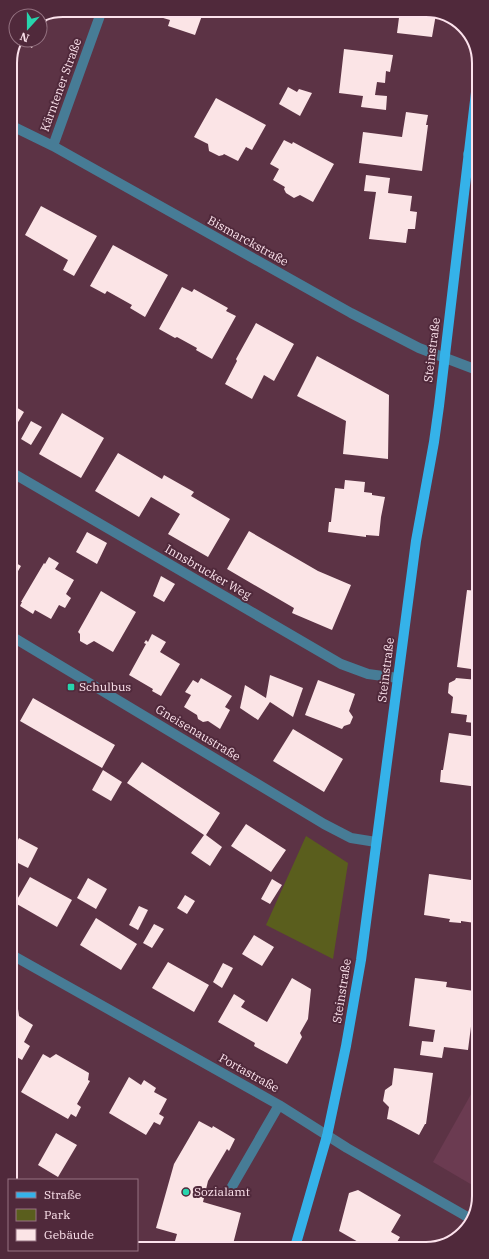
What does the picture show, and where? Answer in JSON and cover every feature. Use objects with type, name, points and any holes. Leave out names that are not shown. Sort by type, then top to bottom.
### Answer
[{"type":"main road","name":"Steinstraße","points":[[296,1242],[327,1136],[346,1046],[361,960],[416,542],[434,442],[472,154]]},
{"type":"street","name":"Kärntener Straße","points":[[53,146],[99,17]]},
{"type":"street","name":"Bismarckstraße","points":[[17,128],[53,146],[351,313],[420,348],[472,368]]},
{"type":"street","name":"Innsbrucker Weg","points":[[17,475],[341,664],[368,674],[398,678]]},
{"type":"street","name":"Gneisenaustraße","points":[[17,640],[324,824],[352,838],[376,842]]},
{"type":"street","name":"Portastraße","points":[[17,958],[279,1105],[347,1148],[467,1216]]},
{"type":"street","points":[[230,1190],[279,1105]]},
{"type":"shaded area","points":[[472,1092],[472,1185],[433,1162]]},
{"type":"green space","points":[[306,836],[348,863],[333,959],[266,925]]},
{"type":"building","points":[[160,17],[201,17],[195,35],[168,26],[170,20]]},
{"type":"building","points":[[399,17],[435,18],[432,37],[397,33]]},
{"type":"building","points":[[344,49],[393,55],[390,72],[386,71],[385,83],[377,82],[375,95],[387,96],[386,110],[361,107],[363,96],[339,93]]},
{"type":"building","points":[[288,87],[297,92],[299,89],[312,93],[300,116],[279,104]]},
{"type":"building","points":[[216,98],[266,125],[252,150],[246,147],[238,161],[224,154],[219,156],[209,151],[208,144],[194,137]]},
{"type":"building","points":[[406,112],[428,115],[422,171],[359,163],[363,132],[402,137]]},
{"type":"building","points":[[284,140],[292,144],[293,142],[334,164],[313,202],[300,195],[294,198],[286,193],[284,189],[285,187],[273,180],[279,169],[270,164]]},
{"type":"building","points":[[366,175],[390,178],[388,193],[412,196],[410,211],[417,212],[415,229],[408,229],[406,243],[369,239],[376,192],[364,191]]},
{"type":"building","points":[[41,206],[97,236],[74,276],[63,270],[68,260],[25,235]]},
{"type":"building","points":[[113,245],[168,275],[145,317],[130,308],[132,305],[107,291],[105,294],[90,286]]},
{"type":"building","points":[[182,287],[192,292],[194,289],[228,308],[226,311],[236,316],[212,359],[196,350],[197,348],[159,329]]},
{"type":"building","points":[[256,323],[294,344],[274,381],[264,375],[252,399],[225,384],[237,361],[236,359]]},
{"type":"building","points":[[317,356],[389,395],[388,459],[343,454],[346,421],[297,396]]},
{"type":"building","points":[[17,408],[24,412],[17,424]]},
{"type":"building","points":[[62,413],[104,438],[81,478],[39,454]]},
{"type":"building","points":[[31,421],[42,427],[31,445],[21,439]]},
{"type":"building","points":[[118,453],[162,479],[164,475],[194,492],[191,496],[230,519],[208,557],[168,534],[180,514],[151,497],[139,517],[95,491]]},
{"type":"building","points":[[345,480],[365,482],[364,492],[385,497],[379,536],[366,535],[366,537],[328,532],[329,522],[331,522],[335,488],[344,489]]},
{"type":"building","points":[[249,531],[318,571],[351,585],[332,630],[292,613],[294,608],[227,569]]},
{"type":"building","points":[[87,532],[107,543],[97,564],[76,552]]},
{"type":"building","points":[[49,557],[59,563],[55,569],[74,580],[66,594],[71,598],[65,608],[59,605],[51,619],[35,610],[33,614],[20,606],[44,563],[45,564]]},
{"type":"building","points":[[17,564],[21,566],[17,573]]},
{"type":"building","points":[[161,576],[175,584],[164,602],[153,596]]},
{"type":"building","points":[[467,590],[472,590],[472,669],[457,667]]},
{"type":"building","points":[[101,591],[136,612],[113,652],[94,641],[87,645],[80,641],[80,634],[78,632]]},
{"type":"building","points":[[152,634],[166,642],[160,652],[180,664],[161,696],[152,691],[153,689],[129,675],[146,644],[144,643],[146,640],[148,642]]},
{"type":"building","points":[[270,675],[303,688],[293,717],[270,702],[258,720],[240,708],[245,685],[266,698]]},
{"type":"building","points":[[201,678],[232,696],[225,707],[230,710],[220,729],[208,721],[203,722],[198,719],[197,715],[184,707],[191,695],[185,692],[193,680],[198,683]]},
{"type":"building","points":[[456,678],[472,679],[472,723],[466,722],[467,715],[451,713],[453,697],[448,693],[449,683]]},
{"type":"building","points":[[318,680],[355,694],[349,711],[353,717],[350,724],[344,726],[342,729],[305,715]]},
{"type":"building","points":[[33,698],[115,745],[102,768],[20,721]]},
{"type":"building","points":[[293,729],[343,759],[324,792],[273,761]]},
{"type":"building","points":[[449,733],[472,736],[472,786],[440,782],[441,770],[443,770]]},
{"type":"building","points":[[142,762],[220,813],[206,835],[222,847],[210,866],[191,853],[204,835],[127,783]]},
{"type":"building","points":[[103,770],[122,782],[111,801],[92,790]]},
{"type":"building","points":[[246,824],[286,850],[271,872],[231,846]]},
{"type":"building","points":[[19,838],[38,848],[28,868],[17,862],[17,842]]},
{"type":"building","points":[[429,874],[472,880],[472,923],[461,921],[461,923],[449,922],[450,919],[424,915]]},
{"type":"building","points":[[30,877],[72,900],[57,927],[17,904],[17,900]]},
{"type":"building","points":[[88,878],[107,889],[96,909],[77,898]]},
{"type":"building","points":[[272,879],[282,885],[270,904],[261,899]]},
{"type":"building","points":[[185,895],[195,901],[187,914],[177,908]]},
{"type":"building","points":[[139,906],[148,910],[138,930],[129,925]]},
{"type":"building","points":[[96,918],[137,944],[121,970],[80,945]]},
{"type":"building","points":[[154,924],[164,929],[152,948],[143,943]]},
{"type":"building","points":[[254,935],[274,947],[262,966],[242,954]]},
{"type":"building","points":[[168,962],[209,985],[194,1012],[152,988]]},
{"type":"building","points":[[223,963],[233,968],[222,988],[213,982]]},
{"type":"building","points":[[292,978],[311,989],[308,1019],[300,1033],[302,1037],[287,1064],[254,1046],[255,1043],[218,1022],[234,994],[245,1001],[241,1007],[267,1022]]},
{"type":"building","points":[[415,978],[447,982],[446,987],[472,991],[472,1019],[468,1050],[444,1047],[442,1058],[420,1055],[422,1041],[433,1042],[435,1030],[409,1026]]},
{"type":"building","points":[[17,1008],[19,1016],[33,1025],[24,1042],[30,1046],[22,1060],[17,1057]]},
{"type":"building","points":[[43,1054],[50,1058],[56,1054],[89,1073],[88,1080],[90,1081],[77,1104],[81,1107],[76,1117],[71,1114],[68,1119],[21,1092]]},
{"type":"building","points":[[394,1068],[433,1073],[426,1124],[419,1135],[387,1119],[389,1107],[383,1101],[385,1090],[392,1085]]},
{"type":"building","points":[[129,1077],[141,1085],[144,1080],[156,1088],[154,1092],[167,1099],[159,1114],[164,1117],[160,1125],[154,1122],[146,1135],[109,1113]]},
{"type":"building","name":"Sozialamt","points":[[199,1121],[212,1128],[213,1126],[235,1139],[229,1151],[227,1149],[208,1181],[203,1202],[241,1213],[234,1242],[175,1242],[177,1234],[156,1228],[174,1164]]},
{"type":"building","points":[[56,1133],[77,1145],[58,1177],[38,1165]]},
{"type":"building","points":[[358,1190],[401,1215],[391,1232],[400,1237],[397,1242],[358,1242],[339,1231],[349,1193]]},
{"type":"place","name":"Schulbus","points":[[71,687]]},
{"type":"place","name":"Sozialamt","points":[[186,1192]]}]
